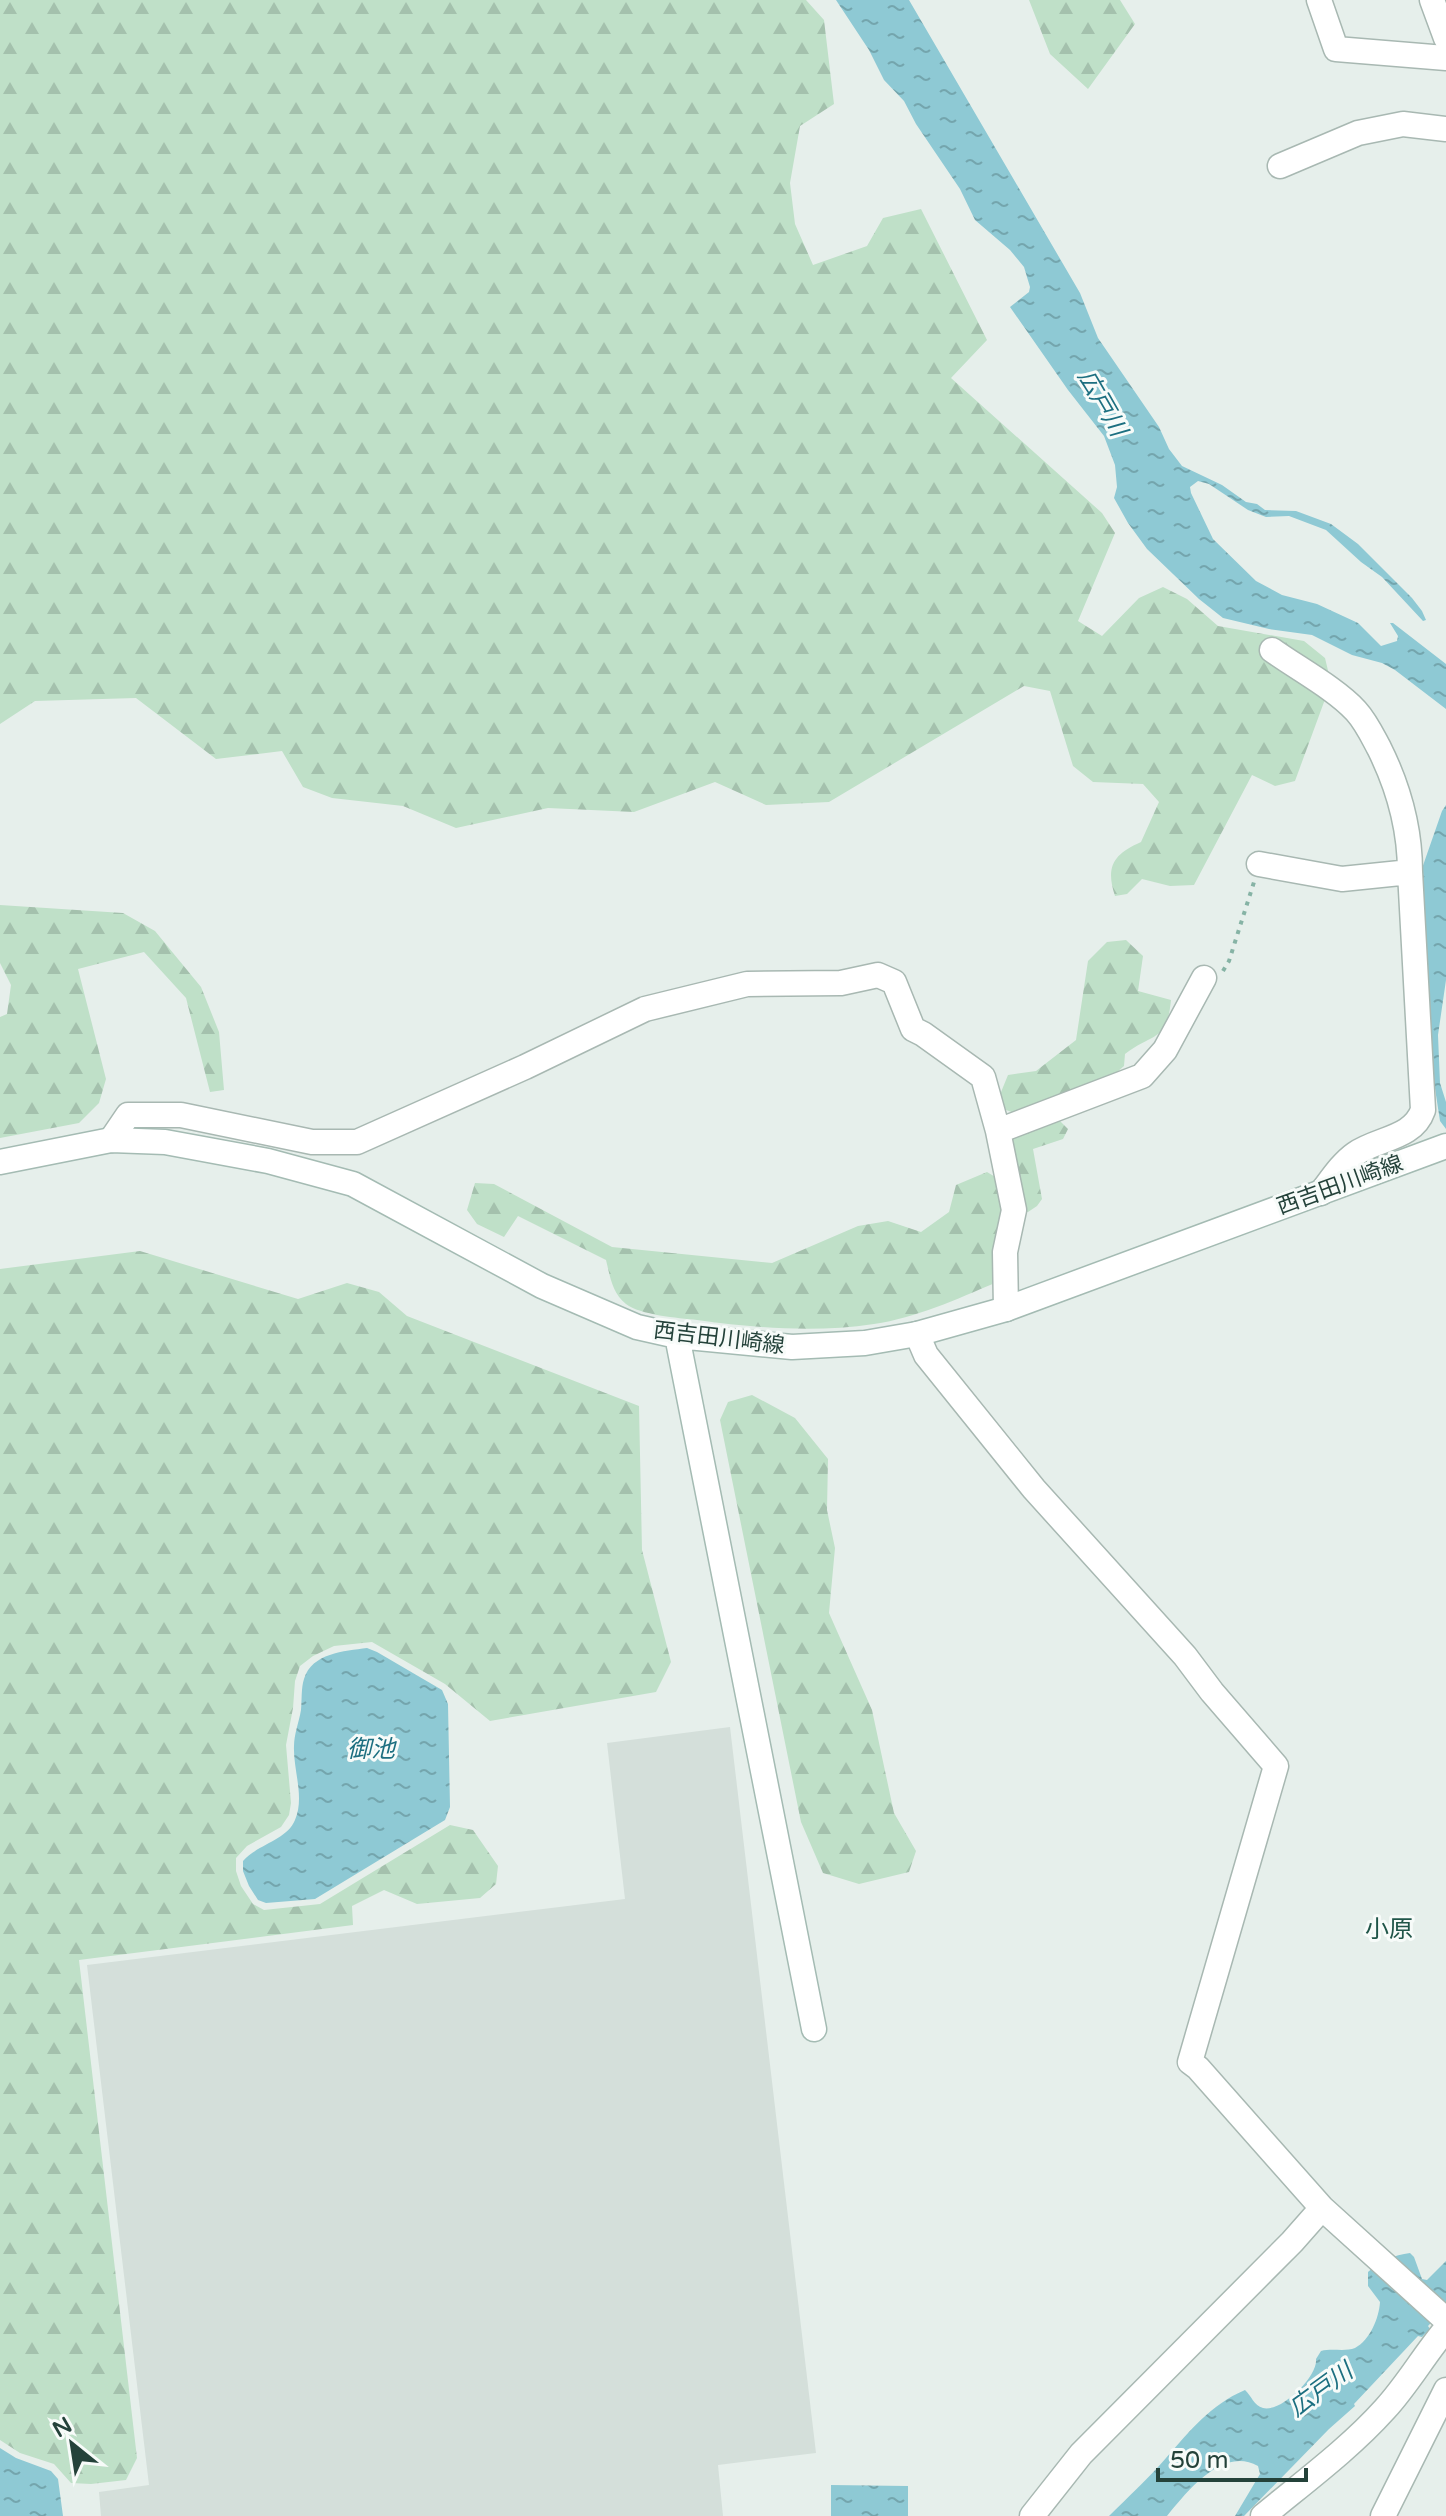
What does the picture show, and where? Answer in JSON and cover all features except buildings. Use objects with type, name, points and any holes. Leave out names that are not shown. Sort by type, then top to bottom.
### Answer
[{"type":"street","points":[[1319,0],[1336,49],[1446,58]]},
{"type":"street","points":[[1432,0],[1446,38]]},
{"type":"street","points":[[1280,166],[1358,133],[1403,124],[1446,129]]},
{"type":"street","points":[[1272,650],[1349,704],[1365,724],[1391,773],[1409,838],[1423,1110],[1414,1126],[1349,1158],[1321,1193]]},
{"type":"street","points":[[1259,864],[1342,879],[1410,872]]},
{"type":"street","points":[[111,1140],[128,1115],[181,1115],[312,1142],[357,1142],[645,1009],[747,984],[841,983],[878,975],[894,982],[913,1029],[983,1077],[1014,1210],[1005,1252],[1006,1309]]},
{"type":"street","points":[[998,1131],[1142,1076],[1165,1050],[1204,978]]},
{"type":"street","name":"西吉田川崎線","points":[[0,1162],[111,1140],[179,1144],[268,1161],[353,1184],[542,1286],[637,1327],[677,1336],[792,1347],[865,1343],[917,1334],[1006,1309],[1440,1148]]},
{"type":"street","points":[[917,1334],[926,1355],[1034,1489],[1185,1656],[1276,1766],[1190,2062],[1322,2208],[1446,2320]]},
{"type":"street","points":[[677,1336],[814,2029]]},
{"type":"street","points":[[1032,2516],[1081,2454],[1322,2208]]},
{"type":"street","points":[[1263,2516],[1382,2412],[1406,2385],[1425,2354],[1446,2329]]},
{"type":"street","points":[[1383,2516],[1446,2390]]},
{"type":"path","points":[[1204,978],[1217,979],[1229,961],[1259,864]]},
{"type":"shaded area","points":[[730,1727],[816,2453],[718,2465],[723,2516],[101,2516],[99,2492],[149,2485],[87,1965],[625,1899],[607,1743]]},
{"type":"green space","points":[[0,0],[806,0],[824,20],[834,104],[800,126],[790,183],[795,224],[813,265],[867,246],[883,218],[921,209],[987,340],[951,378],[1102,513],[1115,533],[1078,621],[1102,636],[1139,598],[1163,587],[1187,599],[1218,626],[1304,641],[1325,658],[1331,683],[1295,781],[1275,786],[1252,775],[1194,885],[1170,886],[1142,879],[1127,894],[1115,896],[1111,877],[1114,862],[1124,851],[1141,842],[1159,802],[1143,784],[1093,782],[1073,766],[1050,691],[1024,686],[829,802],[766,805],[715,782],[634,812],[548,808],[456,828],[403,806],[332,798],[303,787],[282,751],[216,759],[136,698],[35,701],[0,724]]},
{"type":"green space","points":[[1029,0],[1120,0],[1135,24],[1088,89],[1050,54]]},
{"type":"green space","points":[[0,905],[123,913],[155,931],[201,987],[219,1032],[224,1090],[210,1092],[186,998],[144,952],[78,969],[106,1079],[99,1103],[79,1123],[0,1138],[0,1017],[7,1014],[11,985],[0,963]]},
{"type":"green space","points":[[1126,940],[1143,956],[1138,991],[1171,1000],[1162,1030],[1125,1054],[1124,1066],[1109,1079],[1017,1114],[1006,1110],[999,1097],[1008,1075],[1036,1071],[1076,1040],[1088,961],[1107,942]]},
{"type":"green space","points":[[1059,1120],[1068,1129],[1063,1139],[1033,1149],[1042,1199],[1028,1212],[1020,1206],[1008,1145],[1015,1131]]},
{"type":"green space","points":[[987,1172],[1002,1181],[1006,1208],[995,1283],[921,1313],[852,1327],[763,1327],[640,1311],[626,1304],[618,1295],[606,1260],[518,1216],[504,1237],[477,1224],[467,1210],[475,1183],[494,1184],[612,1247],[772,1263],[858,1226],[888,1221],[921,1232],[949,1212],[956,1185]]},
{"type":"green space","points":[[140,1251],[298,1299],[347,1283],[379,1292],[407,1316],[639,1406],[642,1550],[671,1662],[656,1692],[490,1721],[445,1684],[372,1642],[334,1646],[313,1656],[300,1666],[295,1681],[286,1745],[291,1803],[289,1815],[281,1827],[247,1846],[236,1858],[241,1886],[253,1904],[264,1910],[320,1904],[450,1825],[473,1830],[498,1866],[496,1884],[480,1898],[417,1904],[384,1890],[352,1906],[353,1925],[79,1960],[137,2458],[126,2480],[91,2484],[71,2483],[54,2464],[20,2453],[0,2440],[0,1269]]},
{"type":"green space","points":[[752,1395],[795,1418],[828,1459],[827,1510],[835,1548],[829,1613],[872,1710],[894,1813],[916,1851],[909,1872],[859,1884],[823,1873],[801,1822],[720,1420],[728,1402]]},
{"type":"water","name":"広戸川","points":[[836,0],[909,0],[1080,293],[1098,338],[1182,466],[1265,510],[1296,511],[1331,524],[1358,544],[1412,598],[1426,620],[1423,621],[1382,577],[1326,530],[1289,516],[1266,517],[1248,510],[1209,484],[1198,481],[1190,487],[1191,493],[1213,539],[1256,581],[1282,595],[1317,604],[1358,623],[1381,646],[1397,641],[1398,636],[1390,623],[1393,623],[1446,664],[1446,709],[1382,663],[1352,655],[1312,635],[1223,618],[1147,549],[1114,498],[1117,487],[1115,465],[1104,436],[1010,307],[1029,292],[1024,267],[1010,250],[975,220],[960,189],[904,101],[884,80],[869,50]]},
{"type":"water","points":[[1446,805],[1446,980],[1438,1035],[1446,1129],[1440,1121],[1434,1082],[1419,877]]},
{"type":"water","name":"御池","points":[[367,1648],[442,1690],[448,1704],[450,1807],[445,1820],[315,1899],[266,1903],[258,1900],[243,1871],[243,1861],[286,1832],[295,1820],[299,1802],[294,1742],[304,1679],[308,1670],[321,1659],[339,1652]]},
{"type":"water","name":"広戸川","points":[[1410,2253],[1422,2279],[1427,2280],[1446,2261],[1446,2307],[1428,2326],[1430,2329],[1422,2337],[1418,2336],[1355,2406],[1244,2516],[1235,2516],[1260,2474],[1258,2466],[1245,2461],[1231,2462],[1206,2474],[1167,2516],[1109,2516],[1221,2403],[1245,2390],[1260,2407],[1279,2405],[1305,2384],[1321,2351],[1355,2348],[1365,2340],[1373,2328],[1380,2302],[1368,2286],[1368,2272],[1388,2259]]},
{"type":"water","points":[[0,2448],[16,2458],[51,2471],[58,2479],[63,2516],[0,2516]]},
{"type":"water","points":[[831,2485],[908,2486],[908,2516],[831,2516]]},
{"type":"district","name":"小原","points":[[1389,1929]]}]
